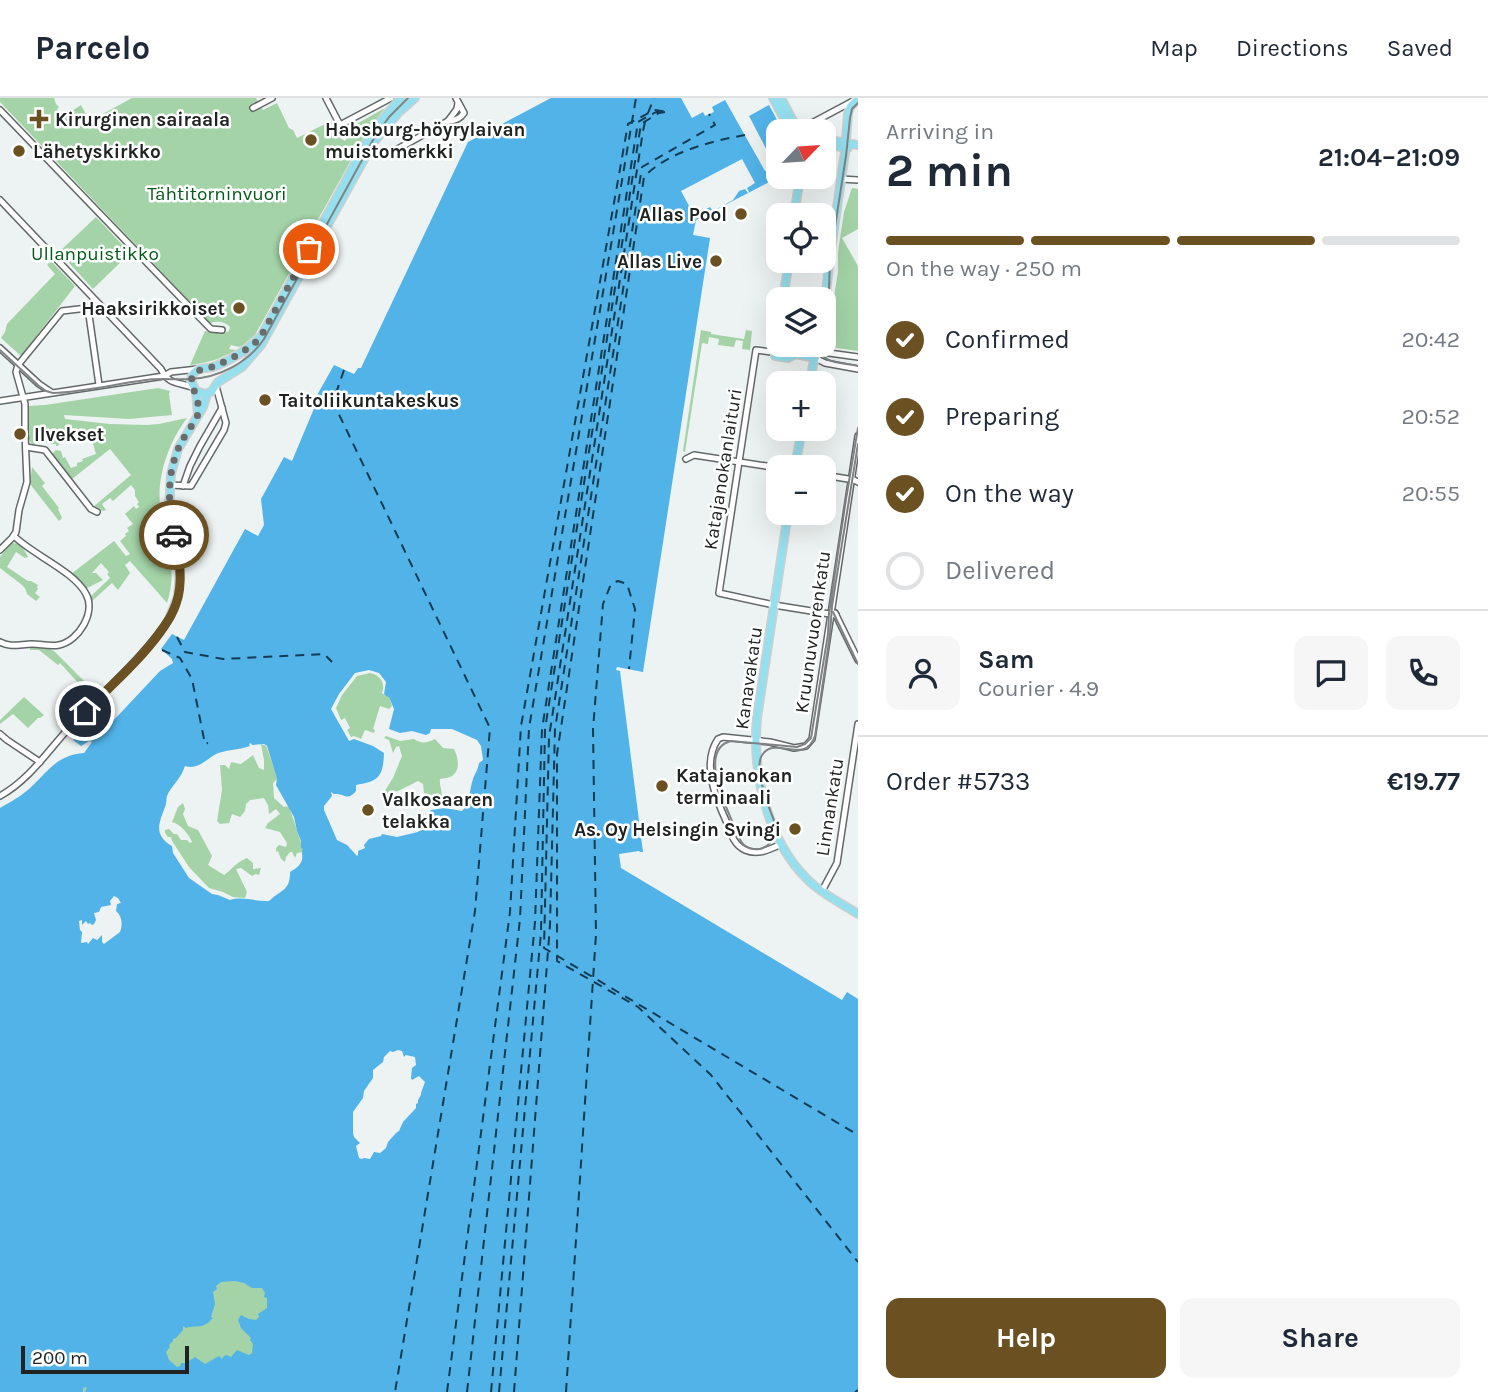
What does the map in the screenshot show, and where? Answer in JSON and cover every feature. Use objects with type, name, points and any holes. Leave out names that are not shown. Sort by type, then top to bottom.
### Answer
[{"type":"main road","points":[[198,415],[192,376],[244,350],[262,335],[369,138],[401,98]]},
{"type":"main road","points":[[773,98],[789,119]]},
{"type":"main road","points":[[781,98],[792,119]]},
{"type":"main road","points":[[827,287],[848,111],[858,99]]},
{"type":"main road","points":[[194,389],[200,394],[213,390],[242,367],[264,342],[368,151],[381,132],[413,100]]},
{"type":"main road","points":[[836,142],[845,145]]},
{"type":"main road","points":[[836,145],[858,147]]},
{"type":"main road","points":[[808,357],[815,358],[812,371]]},
{"type":"main road","points":[[204,369],[214,374],[216,385]]},
{"type":"main road","points":[[170,617],[178,596],[180,573],[169,510],[173,463],[178,449],[203,407],[207,394]]},
{"type":"main road","name":"Kanavakatu","points":[[786,525],[757,718],[755,740],[761,789],[782,844],[800,872],[822,891],[858,914]]},
{"type":"street","points":[[253,108],[272,98]]},
{"type":"street","points":[[326,98],[340,125],[391,98]]},
{"type":"street","points":[[820,119],[858,99]]},
{"type":"street","points":[[448,121],[454,121],[464,113],[457,101]]},
{"type":"street","points":[[394,151],[448,121],[457,109],[457,101]]},
{"type":"street","points":[[0,110],[211,329],[222,330]]},
{"type":"street","points":[[841,179],[858,180]]},
{"type":"street","points":[[0,200],[161,369],[169,381],[194,389]]},
{"type":"street","points":[[1,549],[14,536],[27,482],[25,404],[16,372],[18,365],[62,311],[96,307],[99,304]]},
{"type":"street","points":[[88,308],[99,385]]},
{"type":"street","points":[[0,348],[51,393]]},
{"type":"street","name":"Katajanokanlaituri","points":[[766,352],[756,350],[719,593],[774,605]]},
{"type":"street","points":[[836,353],[858,357]]},
{"type":"street","points":[[815,358],[825,363],[858,369]]},
{"type":"street","points":[[0,401],[164,376],[171,372],[204,369]]},
{"type":"street","points":[[170,485],[191,486],[223,430],[226,423],[216,385]]},
{"type":"street","points":[[183,486],[222,405]]},
{"type":"street","name":"Kruunuvuorenkatu","points":[[755,740],[794,748],[806,746],[813,736],[858,436]]},
{"type":"street","points":[[26,447],[45,450],[91,509],[97,512]]},
{"type":"street","points":[[686,459],[694,455],[766,466]]},
{"type":"street","points":[[836,477],[858,482]]},
{"type":"street","points":[[0,642],[8,645],[56,646],[66,643],[77,635],[88,612],[88,598],[75,580],[28,549],[14,536]]},
{"type":"street","points":[[774,605],[833,614],[858,660]]},
{"type":"street","points":[[0,796],[20,783],[40,762],[149,645],[170,617]]},
{"type":"street","name":"Linnankatu","points":[[822,891],[837,863],[858,724]]},
{"type":"street","points":[[0,734],[40,762]]},
{"type":"street","points":[[755,740],[730,737],[720,738],[715,742],[712,758],[713,789],[735,842],[745,850],[758,853],[782,844]]},
{"type":"green space","name":"Tähtitorninvuori","points":[[0,98],[54,98],[61,118],[81,105],[90,121],[132,98],[256,98],[263,110],[277,103],[297,138],[331,121],[340,138],[345,141],[353,126],[385,108],[366,133],[305,243],[291,251],[294,257],[301,252],[255,335],[242,346],[231,345],[229,349],[236,350],[225,356],[190,365],[205,331],[223,334],[229,331],[230,327],[221,322],[210,323],[0,102]]},
{"type":"green space","points":[[852,188],[858,189],[858,229],[842,238],[858,266],[858,351],[836,348],[836,287],[844,212]]},
{"type":"green space","name":"Ullanpuistikko","points":[[96,217],[130,253],[93,289],[59,252]]},
{"type":"green space","points":[[51,261],[75,286],[21,356],[1,338],[7,324],[55,274],[47,265]]},
{"type":"green space","points":[[701,330],[744,339],[746,330],[752,331],[750,350],[742,349],[743,341],[736,340],[734,347],[718,345],[719,339],[709,337],[708,344],[702,343],[685,452],[683,451]]},
{"type":"green space","points":[[158,388],[170,391],[172,415],[129,419],[64,415],[65,419],[147,425],[187,418],[170,448],[160,482],[160,505],[172,578],[167,603],[130,561],[125,565],[130,573],[118,590],[112,583],[91,602],[90,597],[110,578],[107,574],[109,572],[101,563],[92,573],[96,573],[103,580],[87,588],[71,574],[114,541],[126,556],[130,554],[120,541],[129,531],[127,528],[133,524],[125,514],[134,506],[136,509],[139,507],[135,490],[131,485],[113,501],[110,498],[102,504],[106,510],[93,507],[131,475],[110,449],[72,479],[52,454],[56,450],[61,451],[71,468],[77,466],[82,459],[96,454],[89,430],[75,431],[74,428],[66,431],[68,438],[58,446],[36,439],[35,444],[32,444],[28,438],[29,406]]},
{"type":"green space","points":[[32,467],[59,508],[62,518],[59,521],[30,484]]},
{"type":"green space","points":[[11,543],[20,545],[28,557],[16,552],[7,567],[38,585],[35,593],[40,597],[36,601],[27,594],[22,585],[0,568],[0,557]]},
{"type":"green space","points":[[30,647],[54,651],[96,693],[78,711],[68,700],[82,687],[60,663],[58,665],[39,650],[30,650]]},
{"type":"green space","points":[[370,673],[381,680],[382,693],[389,696],[392,706],[389,709],[380,706],[374,733],[365,730],[361,739],[351,737],[345,718],[341,720],[336,708],[342,695],[357,676]]},
{"type":"green space","points":[[24,697],[44,715],[28,728],[13,714],[0,724],[0,720]]},
{"type":"green space","points":[[386,736],[400,741],[414,739],[424,742],[435,739],[443,748],[454,749],[458,767],[452,776],[440,779],[442,797],[428,800],[423,784],[418,781],[398,791],[383,794],[402,756],[399,746],[393,753],[389,740],[384,738]]},
{"type":"green space","points":[[261,744],[266,746],[278,778],[273,783],[274,798],[284,807],[289,806],[303,849],[295,858],[290,852],[285,862],[278,851],[276,852],[276,848],[279,845],[286,847],[287,843],[280,832],[265,828],[280,814],[276,809],[269,814],[264,798],[250,800],[240,817],[232,814],[229,823],[220,824],[217,821],[222,790],[220,765],[229,769],[231,762],[241,764],[253,755],[259,768],[264,770]]},
{"type":"green space","points":[[183,803],[183,814],[188,826],[198,830],[212,856],[208,865],[224,875],[247,858],[253,863],[253,869],[261,868],[259,875],[252,876],[241,868],[236,869],[247,892],[245,898],[233,897],[209,888],[189,867],[171,837],[165,833],[165,830],[169,829],[181,840],[192,842],[184,830],[172,822],[178,807]]},
{"type":"green space","points":[[221,1211],[279,1274],[274,1358],[171,1392],[61,1392]]},
{"type":"water","points":[[551,98],[681,98],[692,118],[703,112],[705,116],[714,112],[712,107],[725,100],[766,170],[766,184],[696,220],[693,235],[710,238],[643,672],[617,667],[616,670],[620,671],[643,852],[619,854],[621,868],[842,1000],[847,992],[858,999],[858,1392],[85,1392],[87,1387],[83,1388],[83,1392],[0,1392],[0,808],[26,792],[59,761],[84,753],[92,742],[81,746],[73,740],[93,719],[100,727],[95,735],[97,738],[160,671],[173,663],[161,649],[172,634],[184,640],[245,529],[258,536],[264,525],[261,499],[284,457],[292,461],[318,399],[316,397],[334,365],[354,374],[361,368],[468,142]],"holes":[[[369,670],[379,673],[386,682],[384,694],[389,697],[394,709],[389,729],[400,733],[412,731],[426,735],[431,729],[452,729],[477,740],[481,746],[483,760],[479,763],[462,811],[445,808],[431,810],[418,832],[397,837],[382,834],[369,839],[357,856],[347,845],[337,840],[324,806],[332,796],[331,792],[350,796],[356,791],[356,785],[370,782],[381,773],[384,753],[354,739],[349,741],[331,709],[355,673]],[[251,743],[267,746],[277,778],[276,785],[294,817],[303,849],[301,862],[290,872],[287,886],[269,901],[230,900],[212,894],[189,878],[173,853],[172,846],[162,838],[159,828],[167,796],[185,766],[198,766],[216,754],[250,746]],[[114,896],[121,903],[117,904],[116,911],[121,920],[120,932],[104,944],[102,935],[97,940],[93,938],[88,944],[81,943],[79,921],[82,920],[82,925],[86,921],[88,924],[94,924],[94,913],[99,912],[101,907],[111,905],[110,901]],[[398,1050],[402,1051],[404,1057],[415,1057],[416,1065],[412,1068],[411,1078],[412,1080],[419,1076],[425,1082],[416,1108],[386,1148],[380,1153],[374,1152],[370,1159],[362,1159],[359,1158],[356,1146],[360,1143],[353,1133],[353,1112],[373,1078],[373,1070],[383,1062],[390,1051]],[[221,1282],[244,1283],[252,1288],[262,1288],[265,1293],[267,1308],[258,1314],[259,1317],[256,1320],[241,1315],[238,1320],[241,1328],[251,1338],[252,1353],[249,1355],[237,1350],[231,1357],[227,1355],[222,1359],[219,1356],[205,1364],[195,1357],[177,1367],[169,1360],[166,1352],[169,1345],[183,1330],[183,1326],[202,1326],[213,1318],[213,1292]]]},
{"type":"water","points":[[769,105],[777,119],[766,119],[766,149],[749,116]]},
{"type":"pier","name":"Allas Pool","points":[[742,159],[755,183],[747,188],[749,192],[745,189],[739,191],[733,200],[717,209],[713,211],[710,207],[694,215],[681,191]]},
{"type":"ferry route","points":[[467,1392],[520,919],[529,728],[636,98]]},
{"type":"ferry route","points":[[648,113],[654,98]]},
{"type":"ferry route","points":[[447,1392],[510,912],[521,726],[628,124],[654,110],[669,112]]},
{"type":"ferry route","points":[[491,1392],[535,922],[542,729],[638,122],[660,112]]},
{"type":"ferry route","points":[[499,1392],[541,933],[545,729],[641,124],[665,112]]},
{"type":"ferry route","points":[[514,1392],[550,925],[555,729],[642,167],[715,125],[709,114]]},
{"type":"ferry route","points":[[645,122],[549,737],[544,948],[858,1135]]},
{"type":"ferry route","points":[[745,135],[677,154],[644,177],[557,754],[557,961],[638,1007],[711,1075],[858,1262]]},
{"type":"ferry route","points":[[344,370],[333,402],[490,728],[475,911],[395,1392]]},
{"type":"ferry route","points":[[566,1392],[596,934],[593,729],[603,604],[611,584],[618,581],[627,584],[635,609],[629,669]]},
{"type":"ferry route","points":[[177,637],[185,652],[223,659],[324,654],[332,662]]},
{"type":"ferry route","points":[[162,650],[180,658],[192,679],[205,744],[208,743]]},
{"type":"tram line","points":[[0,350],[39,386],[53,393],[152,379],[201,378],[232,368],[250,355],[264,339],[373,140],[389,117],[408,98]]},
{"type":"tram line","points":[[829,287],[830,259],[850,118],[852,109],[858,103]]},
{"type":"tram line","points":[[825,357],[858,366]]},
{"type":"tram line","points":[[858,428],[811,738],[797,747],[731,741],[722,746],[717,754],[716,777],[724,802],[740,840],[752,849],[760,849],[769,844],[776,830],[762,783],[761,757],[766,750],[773,748],[804,749],[815,736],[832,606],[858,444]]},
{"type":"tram line","points":[[833,612],[858,664]]},
{"type":"way so far","points":[[174,535],[169,510],[173,463],[183,438],[198,415],[192,376],[199,369],[221,363],[260,338],[309,249]]},
{"type":"place","name":"Kirurginen sairaala","points":[[39,119]]},
{"type":"place","name":"Habsburg-höyrylaivan muistomerkki","points":[[311,140]]},
{"type":"place","name":"Lähetyskirkko","points":[[19,151]]},
{"type":"place","name":"Allas Pool","points":[[741,214]]},
{"type":"place","name":"Allas Live","points":[[716,261]]},
{"type":"place","name":"Haaksirikkoiset","points":[[239,308]]},
{"type":"place","name":"Taitoliikuntakeskus","points":[[265,400]]},
{"type":"place","name":"Ilvekset","points":[[20,434]]},
{"type":"place","name":"Katajanokan terminaali","points":[[662,786]]},
{"type":"place","name":"Valkosaaren telakka","points":[[368,810]]},
{"type":"place","name":"As. Oy Helsingin Svingi","points":[[795,829]]},
{"type":"route","points":[[85,711],[149,645],[170,617],[180,587],[179,557],[174,535]]}]
